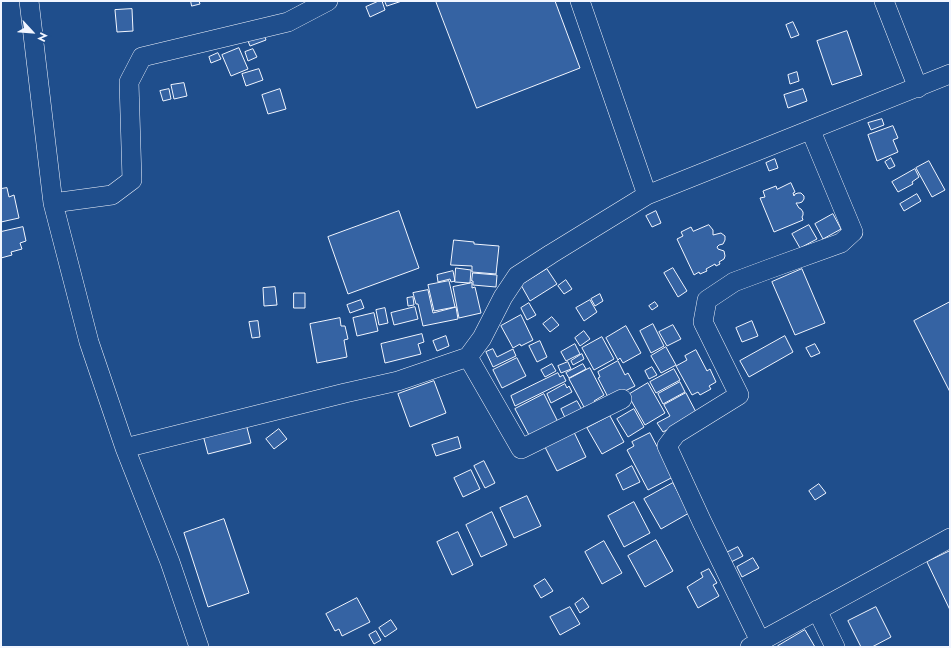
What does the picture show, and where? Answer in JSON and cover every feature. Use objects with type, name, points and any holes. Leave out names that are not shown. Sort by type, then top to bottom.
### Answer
[{"type":"street","points":[[29,1],[53,203],[89,342],[125,448],[170,562],[199,647]]},
{"type":"street","points":[[53,203],[112,196],[132,180],[129,82],[142,57],[288,22],[328,1]]},
{"type":"street","points":[[580,1],[647,195]]},
{"type":"street","points":[[884,1],[918,88]]},
{"type":"street","points":[[125,448],[398,381],[468,357],[482,338],[503,297],[517,276],[647,195],[811,131],[950,74]]},
{"type":"street","points":[[811,131],[852,232],[841,243],[734,282],[707,300],[703,322],[739,395],[676,434],[667,446],[755,644],[950,538]]},
{"type":"street","points":[[468,357],[521,449],[622,399]]},
{"type":"street","points":[[816,610],[835,647]]},
{"type":"building","points":[[191,1],[199,1],[200,4],[192,6]]},
{"type":"building","points":[[382,1],[385,10],[370,17],[366,7]]},
{"type":"building","points":[[385,1],[402,1],[387,6]]},
{"type":"building","points":[[436,1],[555,1],[580,68],[477,108]]},
{"type":"building","points":[[132,9],[133,31],[117,32],[115,10]]},
{"type":"building","points":[[793,22],[799,35],[791,38],[786,25]]},
{"type":"building","points":[[847,31],[862,75],[832,85],[817,41]]},
{"type":"building","points":[[264,35],[266,40],[250,46],[248,41]]},
{"type":"building","points":[[239,48],[248,69],[231,76],[222,55]]},
{"type":"building","points":[[253,49],[257,57],[248,61],[245,52]]},
{"type":"building","points":[[218,53],[221,59],[211,63],[209,57]]},
{"type":"building","points":[[259,69],[263,80],[246,86],[242,74]]},
{"type":"building","points":[[797,72],[799,81],[790,84],[788,75]]},
{"type":"building","points":[[184,83],[187,96],[174,99],[171,85]]},
{"type":"building","points":[[169,89],[171,99],[163,101],[160,91]]},
{"type":"building","points":[[280,89],[286,109],[268,114],[262,95]]},
{"type":"building","points":[[803,89],[807,101],[788,108],[784,95]]},
{"type":"building","points":[[882,119],[884,125],[871,130],[868,123]]},
{"type":"building","points":[[893,126],[898,138],[893,140],[898,152],[877,161],[868,135]]},
{"type":"building","points":[[891,158],[895,166],[889,169],[885,162]]},
{"type":"building","points":[[775,159],[778,168],[769,171],[766,163]]},
{"type":"building","points":[[929,161],[945,190],[932,197],[916,168]]},
{"type":"building","points":[[915,169],[919,177],[912,182],[913,184],[898,192],[892,182]]},
{"type":"building","points":[[791,183],[795,192],[793,193],[794,196],[795,194],[801,193],[804,196],[802,202],[796,203],[803,212],[803,220],[774,232],[760,198],[765,197],[763,191],[776,186],[777,189]]},
{"type":"building","points":[[7,188],[9,197],[14,195],[19,218],[1,222],[1,189]]},
{"type":"building","points":[[917,194],[921,201],[904,211],[900,204]]},
{"type":"building","points":[[399,211],[419,268],[348,294],[328,237]]},
{"type":"building","points":[[656,211],[661,223],[652,227],[646,216]]},
{"type":"building","points":[[833,214],[841,229],[823,239],[815,224]]},
{"type":"building","points":[[709,225],[713,230],[713,235],[721,233],[725,236],[723,244],[717,247],[718,249],[724,251],[725,256],[724,259],[719,262],[720,264],[716,266],[715,264],[706,269],[707,271],[700,274],[699,272],[694,275],[677,239],[683,236],[681,232],[691,227],[693,231]]},
{"type":"building","points":[[809,225],[817,239],[800,248],[792,234]]},
{"type":"building","points":[[23,227],[26,241],[20,243],[22,249],[11,252],[12,255],[1,258],[1,232]]},
{"type":"building","points":[[454,240],[474,242],[474,244],[499,246],[496,274],[472,272],[472,266],[451,265]]},
{"type":"building","points":[[456,268],[471,270],[470,283],[455,282]]},
{"type":"building","points":[[673,268],[687,291],[678,297],[664,273]]},
{"type":"building","points":[[547,269],[557,284],[530,301],[521,285]]},
{"type":"building","points":[[802,269],[825,323],[795,335],[772,282]]},
{"type":"building","points":[[453,271],[455,281],[451,282],[450,279],[438,282],[437,275]]},
{"type":"building","points":[[473,273],[497,275],[496,287],[473,285]]},
{"type":"building","points":[[566,280],[572,289],[564,294],[558,286]]},
{"type":"building","points":[[449,281],[455,307],[434,311],[428,285]]},
{"type":"building","points":[[472,283],[472,288],[475,287],[481,313],[459,318],[453,287]]},
{"type":"building","points":[[275,287],[277,305],[264,306],[263,288]]},
{"type":"building","points":[[428,290],[433,313],[456,307],[458,319],[423,326],[418,304],[416,304],[413,293]]},
{"type":"building","points":[[294,293],[305,293],[305,308],[294,308]]},
{"type":"building","points":[[600,294],[603,301],[595,306],[591,299]]},
{"type":"building","points":[[413,297],[414,305],[408,306],[407,298]]},
{"type":"building","points":[[361,300],[364,308],[350,313],[347,305]]},
{"type":"building","points":[[590,300],[597,312],[584,321],[576,308]]},
{"type":"building","points":[[655,302],[658,306],[652,310],[649,306]]},
{"type":"building","points":[[950,302],[950,392],[914,321]]},
{"type":"building","points":[[529,303],[536,315],[527,320],[521,308]]},
{"type":"building","points":[[415,307],[418,319],[394,325],[391,313]]},
{"type":"building","points":[[385,308],[388,323],[379,325],[376,310]]},
{"type":"building","points":[[374,313],[378,331],[357,336],[353,318]]},
{"type":"building","points":[[521,315],[533,340],[513,348],[501,326]]},
{"type":"building","points":[[552,317],[559,325],[550,332],[543,324]]},
{"type":"building","points":[[340,318],[341,326],[345,326],[348,339],[344,340],[347,357],[317,363],[310,324]]},
{"type":"building","points":[[258,321],[260,337],[252,338],[249,322]]},
{"type":"building","points":[[752,321],[758,336],[742,342],[736,328]]},
{"type":"building","points":[[653,324],[664,346],[651,353],[640,331]]},
{"type":"building","points":[[673,325],[681,339],[667,346],[659,332]]},
{"type":"building","points":[[626,326],[641,353],[623,363],[620,358],[618,360],[606,338]]},
{"type":"building","points":[[584,331],[590,339],[580,346],[575,338]]},
{"type":"building","points":[[422,334],[424,342],[418,344],[421,354],[385,363],[381,344]]},
{"type":"building","points":[[446,336],[449,346],[437,351],[433,341]]},
{"type":"building","points":[[785,336],[793,352],[749,377],[740,361]]},
{"type":"building","points":[[602,337],[614,359],[594,370],[582,348]]},
{"type":"building","points":[[540,341],[547,357],[537,362],[529,346]]},
{"type":"building","points":[[575,344],[580,354],[566,361],[561,352]]},
{"type":"building","points":[[815,344],[820,353],[811,357],[806,348]]},
{"type":"building","points":[[666,347],[676,365],[661,373],[651,356]]},
{"type":"building","points":[[493,349],[497,357],[513,349],[516,356],[493,367],[486,352]]},
{"type":"building","points":[[696,350],[707,371],[710,369],[716,382],[709,386],[711,389],[700,395],[698,392],[692,395],[676,366],[687,360],[685,356]]},
{"type":"building","points":[[582,354],[584,359],[573,365],[571,361]]},
{"type":"building","points":[[517,358],[526,376],[502,388],[493,370]]},
{"type":"building","points":[[618,361],[625,375],[628,373],[635,386],[609,399],[598,378],[600,377],[598,372]]},
{"type":"building","points":[[568,362],[571,369],[561,373],[558,366]]},
{"type":"building","points":[[552,364],[556,371],[545,377],[541,370]]},
{"type":"building","points":[[583,364],[586,369],[569,378],[566,373]]},
{"type":"building","points":[[652,367],[657,375],[649,379],[645,371]]},
{"type":"building","points":[[590,368],[604,395],[594,401],[596,404],[585,409],[569,379]]},
{"type":"building","points":[[674,369],[680,380],[656,393],[650,382]]},
{"type":"building","points":[[558,373],[560,377],[563,375],[566,381],[515,406],[511,396]]},
{"type":"building","points":[[434,381],[446,413],[410,427],[398,394]]},
{"type":"building","points":[[680,382],[685,392],[663,404],[658,394]]},
{"type":"building","points":[[648,383],[665,413],[645,425],[628,395]]},
{"type":"building","points":[[565,384],[567,388],[569,386],[572,392],[551,403],[547,394]]},
{"type":"building","points":[[686,393],[697,414],[663,432],[657,423],[670,416],[664,405]]},
{"type":"building","points":[[544,394],[558,422],[530,437],[515,409]]},
{"type":"building","points":[[577,401],[584,413],[567,422],[561,409]]},
{"type":"building","points":[[634,409],[644,427],[628,437],[617,419]]},
{"type":"building","points":[[610,416],[624,442],[602,454],[587,428]]},
{"type":"building","points":[[246,424],[251,443],[208,454],[203,435]]},
{"type":"building","points":[[279,429],[287,439],[274,449],[266,439]]},
{"type":"building","points":[[573,430],[586,457],[557,471],[544,445]]},
{"type":"building","points":[[650,433],[673,477],[648,490],[627,450],[634,446],[632,442]]},
{"type":"building","points":[[458,437],[461,448],[436,456],[432,445]]},
{"type":"building","points":[[484,461],[495,483],[485,488],[474,466]]},
{"type":"building","points":[[632,466],[640,482],[623,490],[616,475]]},
{"type":"building","points":[[471,470],[480,489],[463,497],[454,478]]},
{"type":"building","points":[[673,483],[689,513],[661,529],[644,499]]},
{"type":"building","points":[[819,484],[826,493],[815,500],[809,491]]},
{"type":"building","points":[[527,496],[541,526],[514,538],[500,508]]},
{"type":"building","points":[[634,502],[650,533],[624,547],[608,516]]},
{"type":"building","points":[[492,512],[507,545],[481,557],[466,525]]},
{"type":"building","points":[[224,519],[249,593],[208,607],[184,533]]},
{"type":"building","points":[[458,532],[473,565],[452,575],[437,542]]},
{"type":"building","points":[[656,540],[673,571],[645,587],[628,556]]},
{"type":"building","points":[[604,541],[622,573],[602,584],[585,552]]},
{"type":"building","points":[[738,547],[743,556],[731,562],[726,553]]},
{"type":"building","points":[[950,551],[950,610],[927,562]]},
{"type":"building","points":[[753,558],[759,568],[742,577],[737,567]]},
{"type":"building","points":[[709,569],[717,583],[713,585],[719,596],[698,608],[687,587],[703,577],[701,573]]},
{"type":"building","points":[[545,579],[553,591],[541,598],[534,586]]},
{"type":"building","points":[[357,598],[370,622],[342,636],[339,629],[335,631],[326,614]]},
{"type":"building","points":[[583,598],[589,607],[580,613],[575,604]]},
{"type":"building","points":[[570,607],[580,624],[560,635],[550,617]]},
{"type":"building","points":[[876,607],[891,637],[872,647],[861,647],[848,621]]},
{"type":"building","points":[[391,620],[397,629],[385,637],[379,628]]},
{"type":"building","points":[[805,630],[815,647],[778,646]]},
{"type":"building","points":[[376,631],[381,640],[374,644],[369,635]]}]
